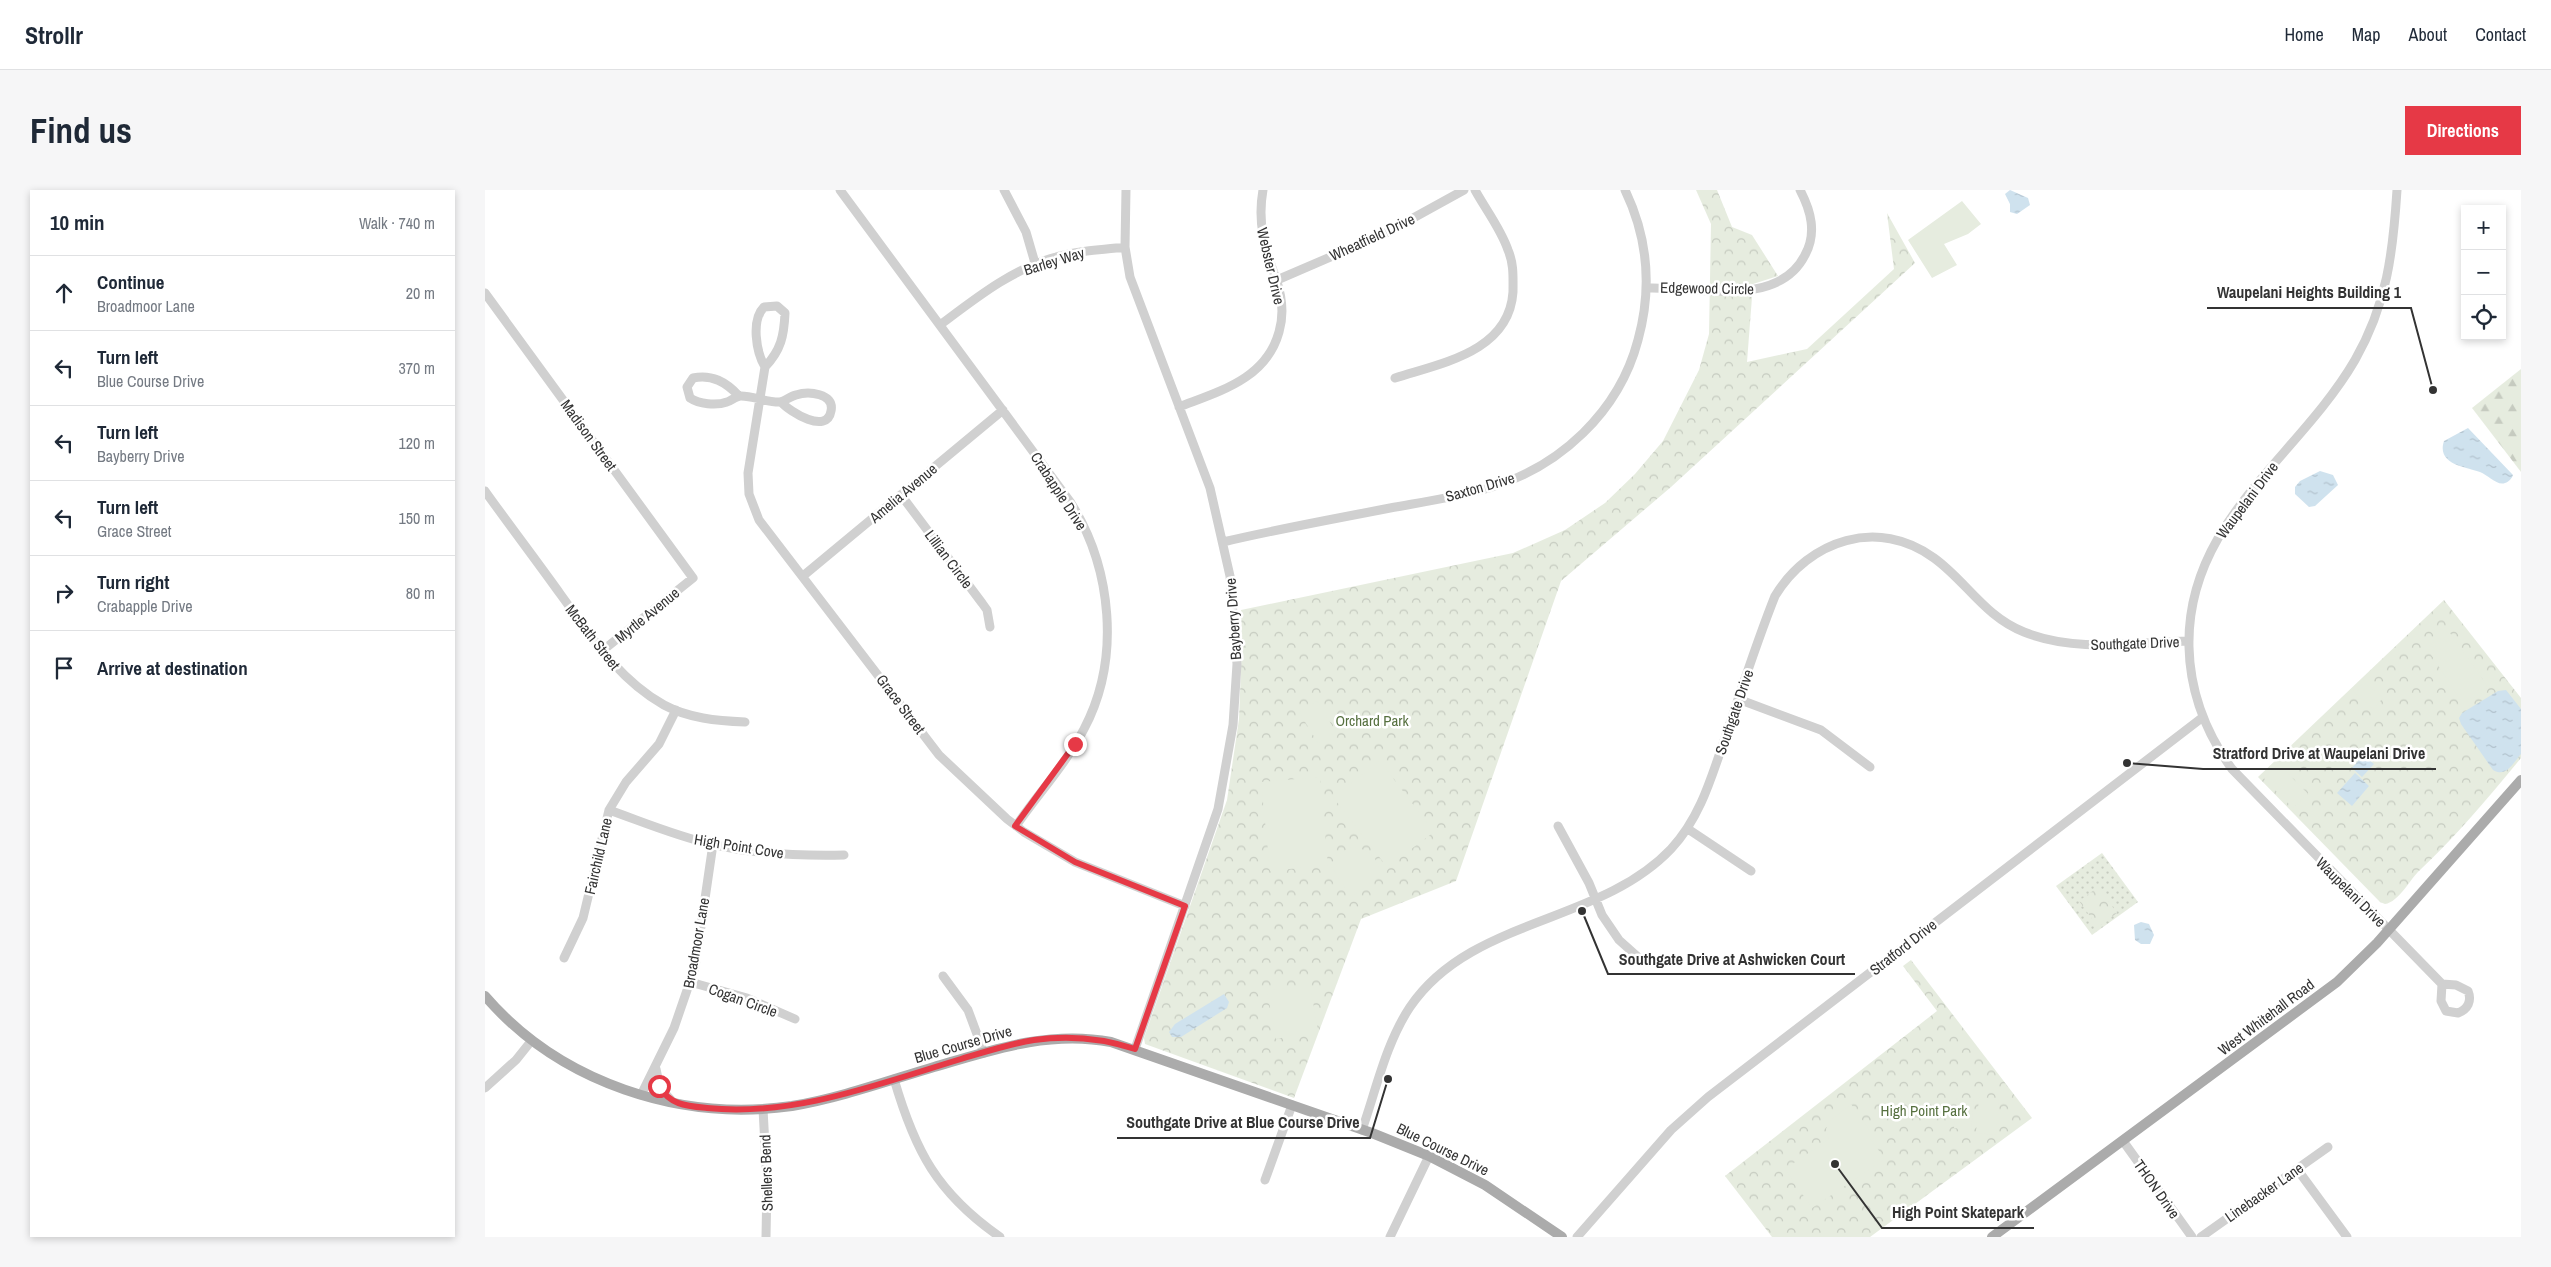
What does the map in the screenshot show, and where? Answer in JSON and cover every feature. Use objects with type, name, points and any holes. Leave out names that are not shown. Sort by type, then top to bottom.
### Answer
[{"type":"main road","name":"West Whitehall Road","points":[[1992,1237],[2326,991],[2354,967],[2521,780]]},
{"type":"main road","name":"Blue Course Drive","points":[[485,996],[503,1016],[532,1040],[578,1070],[641,1096],[676,1104],[718,1109],[763,1109],[808,1103],[1033,1040],[1061,1038],[1101,1040],[1135,1049],[1362,1130],[1429,1156],[1485,1185],[1562,1237]]},
{"type":"street","name":"Crabapple Drive","points":[[840,190],[1067,497],[1085,529],[1103,581],[1107,618],[1103,675],[1085,728],[1015,826]]},
{"type":"street","points":[[1004,190],[1026,232],[1035,263]]},
{"type":"street","name":"Bayberry Drive","points":[[1126,190],[1125,247],[1130,277],[1137,300],[1210,488],[1230,576],[1237,664],[1233,725],[1218,809],[1135,1049]]},
{"type":"street","name":"Webster Drive","points":[[1179,407],[1243,380],[1264,363],[1274,347],[1280,327],[1282,311],[1277,280],[1266,252],[1261,226],[1263,190]]},
{"type":"street","name":"Wheatfield Drive","points":[[1277,280],[1386,233],[1464,190]]},
{"type":"street","points":[[1395,378],[1474,351],[1493,336],[1508,311],[1514,275],[1509,250],[1475,190]]},
{"type":"street","name":"Saxton Drive","points":[[1223,542],[1490,488],[1539,466],[1583,434],[1612,399],[1635,351],[1643,322],[1647,288],[1645,250],[1639,223],[1625,190]]},
{"type":"street","name":"Edgewood Circle","points":[[1647,288],[1755,290],[1778,283],[1794,271],[1808,250],[1812,233],[1811,220],[1809,207],[1800,190]]},
{"type":"street","name":"Waupelani Drive","points":[[2397,190],[2391,264],[2383,298],[2368,335],[2341,381],[2235,512],[2218,536],[2207,557],[2196,586],[2189,641],[2193,683],[2203,717],[2218,749],[2238,777],[2442,984]]},
{"type":"street","name":"Barley Way","points":[[940,325],[1011,274],[1035,263],[1089,250],[1125,247]]},
{"type":"street","name":"Madison Street","points":[[485,293],[693,578]]},
{"type":"street","points":[[777,306],[785,314],[783,338],[777,354],[765,366],[757,351],[759,320],[764,307],[777,306]]},
{"type":"street","name":"Grace Street","points":[[765,366],[748,473],[751,499],[759,520],[939,755],[1015,826],[1075,862],[1185,906]]},
{"type":"street","points":[[739,396],[722,404],[701,402],[690,398],[687,387],[693,378],[714,378],[723,382],[739,396],[781,402],[795,395],[807,393],[826,397],[830,401],[832,409],[830,416],[825,420],[818,421],[798,417],[781,402]]},
{"type":"street","name":"Amelia Avenue","points":[[803,576],[1003,410]]},
{"type":"street","name":"McBath Street","points":[[485,491],[602,651],[633,684],[676,710],[711,719],[745,722]]},
{"type":"street","name":"Lillian Circle","points":[[901,495],[982,602],[987,610],[990,627]]},
{"type":"street","name":"Southgate Drive","points":[[1362,1130],[1399,1026],[1421,992],[1444,969],[1480,947],[1619,887],[1650,867],[1671,849],[1689,827],[1709,785],[1767,614],[1783,582],[1806,559],[1818,551],[1858,538],[1885,538],[1915,546],[1948,570],[1989,612],[2005,623],[2039,638],[2077,645],[2189,641]]},
{"type":"street","name":"Myrtle Avenue","points":[[602,651],[693,578]]},
{"type":"street","points":[[1738,699],[1821,730],[1871,767]]},
{"type":"street","name":"Fairchild Lane","points":[[564,958],[583,918],[609,810],[626,782],[659,744],[676,710]]},
{"type":"street","name":"Stratford Drive","points":[[1577,1237],[1671,1130],[1708,1098],[2203,717]]},
{"type":"street","name":"High Point Cove","points":[[609,810],[651,826],[713,844],[765,852],[844,855]]},
{"type":"street","points":[[1558,826],[1589,883],[1594,899],[1613,933],[1638,957]]},
{"type":"street","points":[[1689,827],[1706,836],[1708,841],[1751,870]]},
{"type":"street","name":"Broadmoor Lane","points":[[641,1096],[674,1028],[690,982],[702,926],[713,844]]},
{"type":"street","points":[[943,976],[968,1010],[984,1053]]},
{"type":"street","name":"Cogan Circle","points":[[690,982],[747,998],[795,1019]]},
{"type":"street","points":[[485,1088],[510,1066],[532,1040]]},
{"type":"street","points":[[657,1066],[659,1086],[665,1095],[676,1104]]},
{"type":"street","points":[[894,1079],[904,1117],[929,1166],[961,1206],[1000,1237]]},
{"type":"street","points":[[1265,1180],[1292,1105]]},
{"type":"street","name":"Shellers Bend","points":[[763,1109],[767,1183],[765,1237]]},
{"type":"street","name":"THON Drive","points":[[2123,1140],[2192,1237]]},
{"type":"street","name":"Linebacker Lane","points":[[2201,1237],[2328,1147]]},
{"type":"street","points":[[1390,1237],[1429,1156]]},
{"type":"street","points":[[2297,1169],[2347,1237]]},
{"type":"green space","name":"Orchard Park","points":[[1696,190],[1717,190],[1732,227],[1752,235],[1778,276],[1753,284],[1747,362],[1807,349],[1894,269],[1887,213],[1915,263],[1671,487],[1561,581],[1456,881],[1361,919],[1294,1098],[1145,1044],[1144,1038],[1227,800],[1239,719],[1242,643],[1241,610],[1513,553],[1565,530],[1605,503],[1635,474],[1663,441],[1699,370],[1709,334],[1711,224]]},
{"type":"green space","points":[[1962,201],[1981,224],[1968,234],[1944,244],[1957,265],[1932,278],[1908,240]]},
{"type":"green space","points":[[2521,369],[2521,472],[2472,408]]},
{"type":"green space","points":[[2444,600],[2521,698],[2521,758],[2472,816],[2416,874],[2400,895],[2385,904],[2380,902],[2258,777]]},
{"type":"green space","points":[[2450,633],[2487,685],[2486,690],[2469,702],[2460,699],[2428,650],[2431,643]]},
{"type":"green space","points":[[2364,682],[2383,698],[2373,709],[2355,693]]},
{"type":"green space","points":[[1317,701],[1336,732],[1318,743],[1299,712]]},
{"type":"green space","points":[[1380,761],[1434,832],[1387,867],[1333,797]]},
{"type":"green space","points":[[2279,764],[2308,794],[2293,808],[2264,779]]},
{"type":"green space","points":[[1320,777],[1328,865],[1270,871],[1261,782]]},
{"type":"green space","points":[[1349,848],[1361,849],[1371,854],[1377,862],[1380,874],[1351,897],[1331,866],[1335,857]]},
{"type":"green space","points":[[2102,853],[2138,902],[2092,935],[2056,886]]},
{"type":"green space","points":[[2098,887],[2117,913],[2098,927],[2079,901]]},
{"type":"green space","name":"High Point Park","points":[[1911,960],[2032,1118],[1870,1237],[1772,1237],[1725,1176],[1937,1011],[1903,966]]},
{"type":"green space","points":[[1310,984],[1318,1031],[1300,1034],[1297,1032],[1295,1035],[1276,1039],[1267,991],[1286,988],[1289,990],[1291,987]]},
{"type":"green space","points":[[1979,1097],[1999,1100],[1996,1135],[1976,1133]]},
{"type":"green space","points":[[1957,1098],[1974,1100],[1971,1130],[1954,1128]]},
{"type":"green space","points":[[1851,1104],[1870,1131],[1869,1137],[1885,1159],[1812,1208],[1785,1169],[1829,1139],[1826,1129],[1830,1121]]},
{"type":"water","points":[[2010,190],[2028,198],[2030,205],[2017,214],[2010,212],[2010,204],[2005,194]]},
{"type":"water","points":[[2468,428],[2513,475],[2509,481],[2502,484],[2496,482],[2480,472],[2454,464],[2444,455],[2444,441]]},
{"type":"water","points":[[2320,471],[2333,475],[2338,485],[2315,506],[2309,507],[2295,494],[2295,487],[2300,481]]},
{"type":"water","points":[[2506,690],[2521,709],[2521,754],[2509,768],[2498,772],[2493,770],[2461,724],[2459,718],[2462,713],[2498,691]]},
{"type":"water","points":[[2363,755],[2374,764],[2362,777],[2352,768]]},
{"type":"water","points":[[2355,773],[2369,786],[2352,806],[2337,793]]},
{"type":"water","points":[[2141,922],[2149,924],[2154,935],[2150,944],[2141,944],[2135,940],[2134,925]]},
{"type":"water","points":[[1224,994],[1229,1002],[1227,1008],[1181,1037],[1172,1037],[1169,1032],[1175,1024]]},
{"type":"place","name":"Waupelani Heights Building 1","points":[[2433,390]]},
{"type":"place","name":"Stratford Drive at Waupelani Drive","points":[[2127,763]]},
{"type":"place","name":"Southgate Drive at Ashwicken Court","points":[[1582,911]]},
{"type":"place","name":"Southgate Drive at Blue Course Drive","points":[[1388,1079]]},
{"type":"place","name":"High Point Skatepark","points":[[1835,1164]]},
{"type":"route","points":[[659,1086],[665,1095],[676,1104],[735,1110],[763,1109],[808,1103],[1033,1040],[1079,1038],[1101,1040],[1135,1049],[1185,906],[1113,879],[1075,862],[1015,826],[1075,744]]}]
